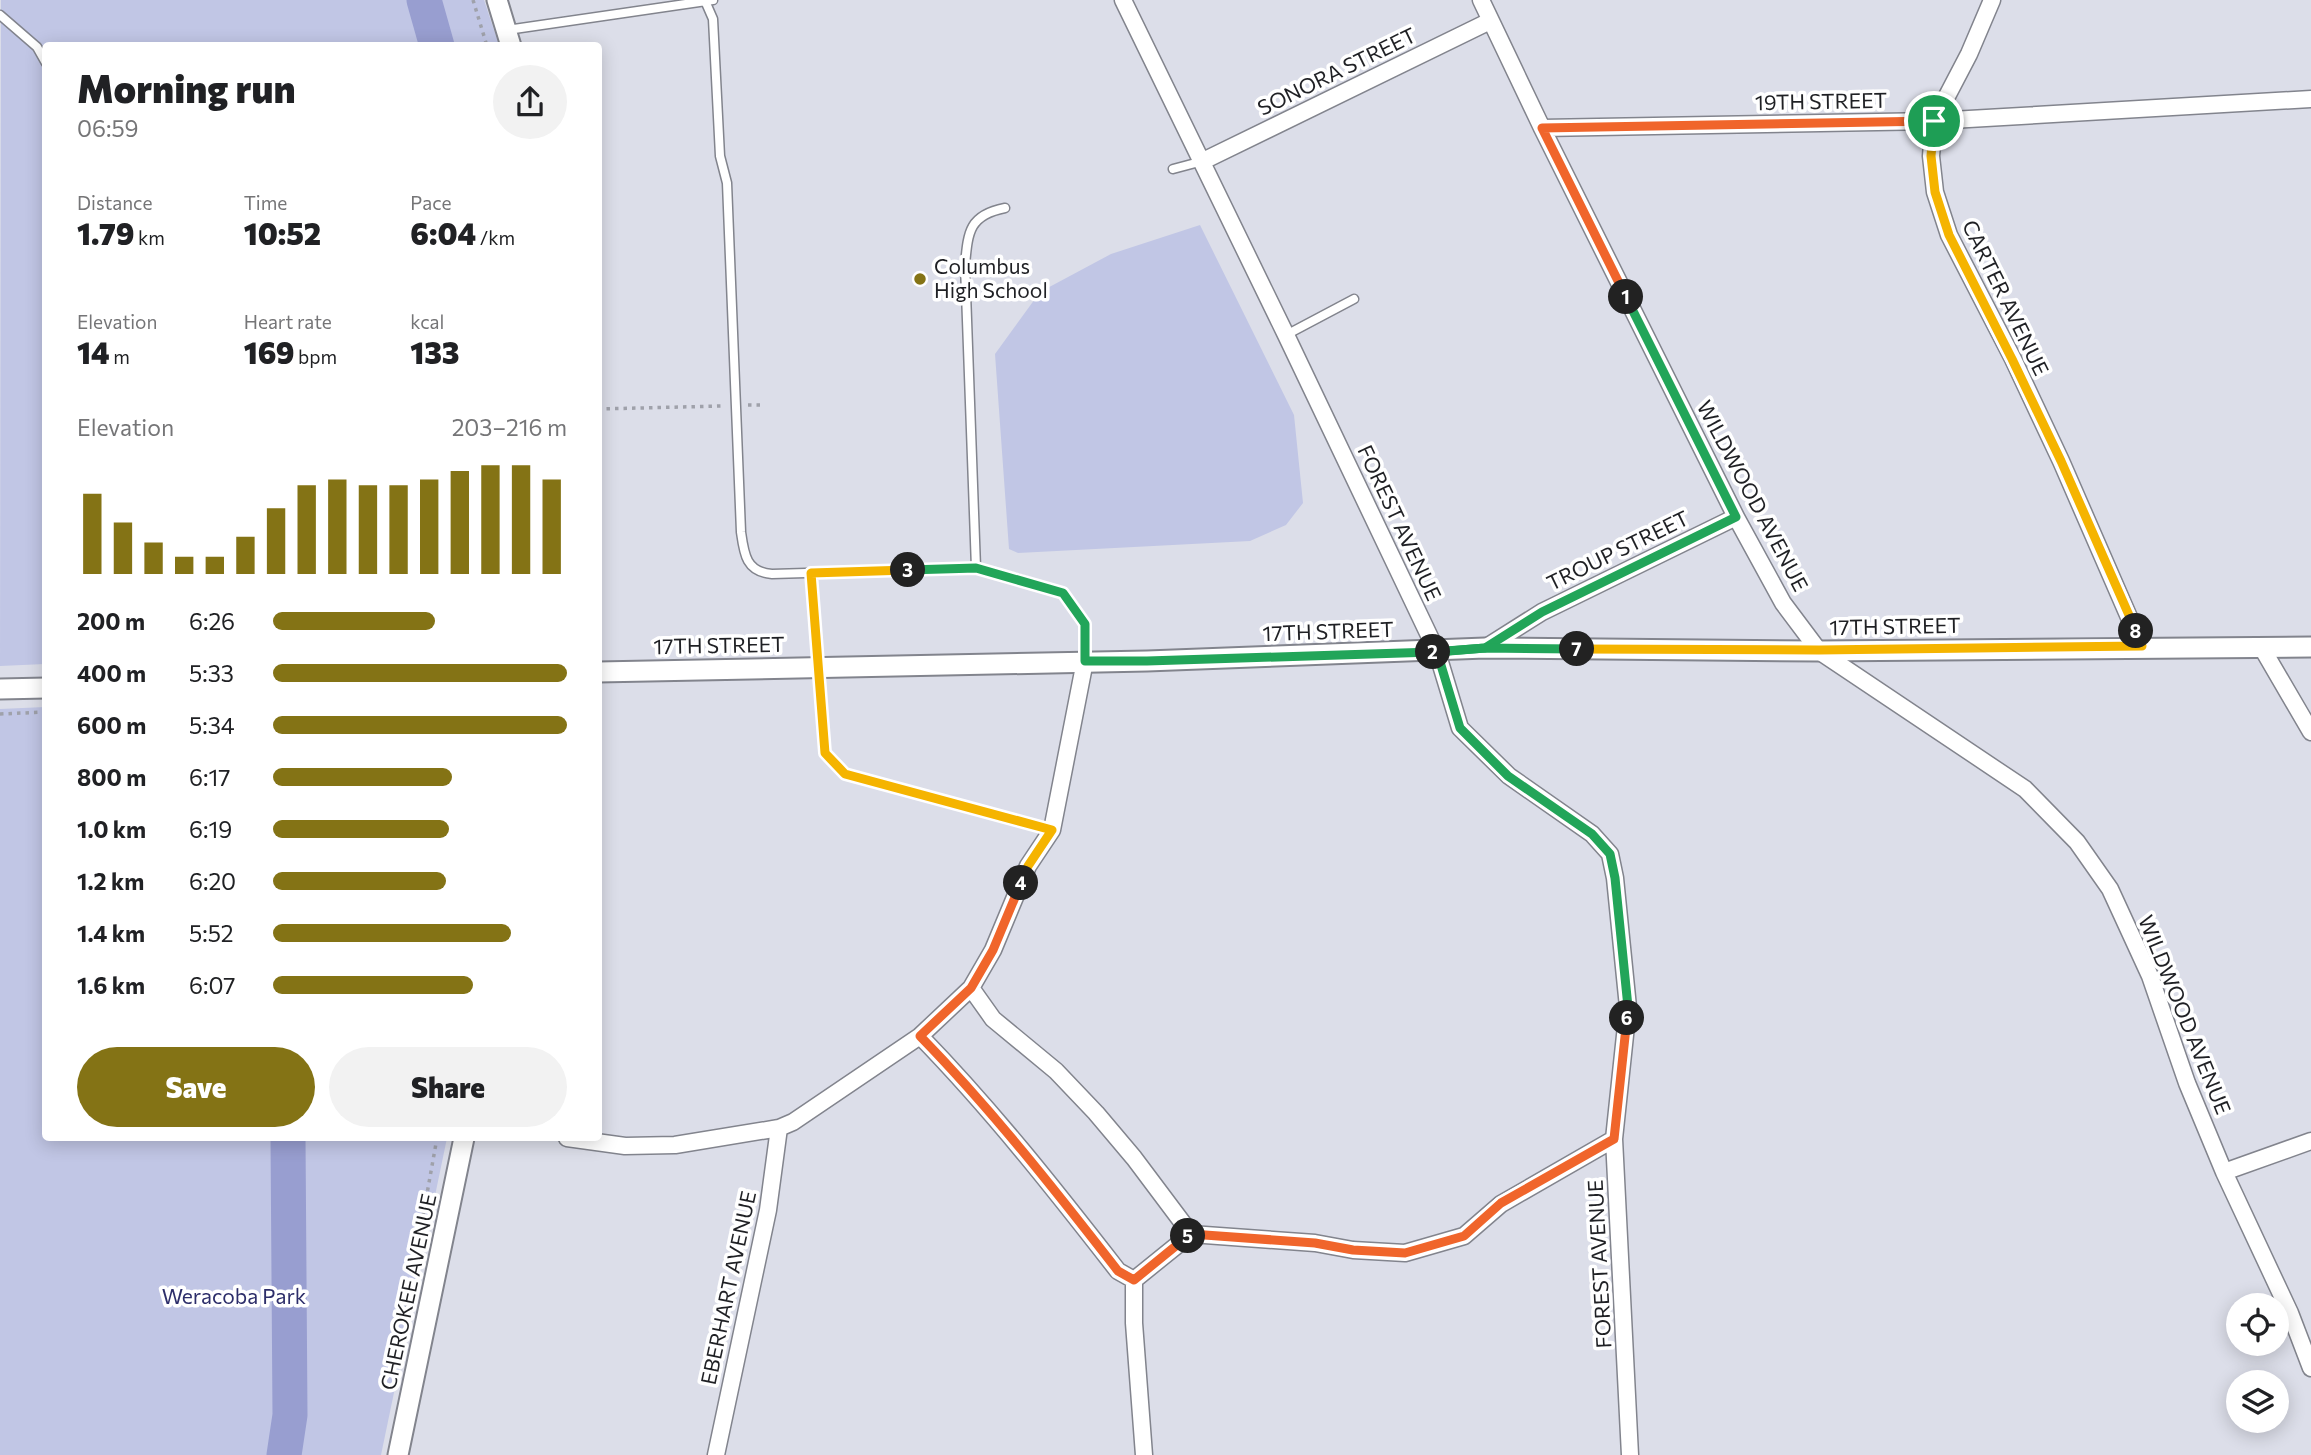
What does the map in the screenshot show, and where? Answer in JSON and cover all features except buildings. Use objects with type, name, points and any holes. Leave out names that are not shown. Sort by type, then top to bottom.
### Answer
[{"type":"street","points":[[497,0],[509,38]]},
{"type":"street","name":"FOREST AVENUE","points":[[1123,0],[1203,161],[1437,652],[1460,728],[1508,776],[1592,834],[1610,854],[1615,878],[1628,1007],[1614,1139],[1630,1455]]},
{"type":"street","name":"WILDWOOD AVENUE","points":[[1481,0],[1736,517],[1783,603],[1819,650],[2025,789],[2077,842],[2110,889],[2150,976],[2187,1083],[2224,1172],[2290,1313],[2311,1368]]},
{"type":"street","name":"CARTER AVENUE","points":[[1992,0],[1969,54],[1934,121],[1931,156],[1935,192],[1949,235],[2056,450],[2142,646]]},
{"type":"street","name":"SONORA STREET","points":[[1203,161],[1490,20]]},
{"type":"street","name":"19TH STREET","points":[[1542,128],[1934,121],[2311,99]]},
{"type":"street","name":"TROUP STREET","points":[[1485,648],[1542,612],[1736,517]]},
{"type":"street","name":"17TH STREET","points":[[602,672],[1161,661],[1485,648],[1819,650],[2311,647]]},
{"type":"street","points":[[2262,648],[2311,733]]},
{"type":"street","points":[[589,1141],[625,1146],[675,1145],[779,1128],[793,1122],[920,1036],[971,988],[993,950],[1028,866],[1052,830],[1085,661]]},
{"type":"street","points":[[0,689],[42,688]]},
{"type":"street","points":[[971,988],[993,1019],[1056,1071],[1096,1113],[1191,1234]]},
{"type":"street","points":[[920,1036],[1034,1162],[1118,1271],[1134,1280]]},
{"type":"street","name":"EBERHART AVENUE","points":[[716,1455],[768,1210],[779,1128]]},
{"type":"street","points":[[1134,1280],[1191,1234],[1405,1253],[1464,1236],[1501,1203],[1614,1139]]},
{"type":"street","name":"CHEROKEE AVENUE","points":[[398,1455],[463,1141]]},
{"type":"street","points":[[2224,1172],[2311,1141]]},
{"type":"street","points":[[1134,1280],[1134,1323],[1144,1455]]},
{"type":"lane","points":[[509,38],[709,1],[713,19],[720,156],[727,183],[741,532],[750,564],[759,573],[976,568],[1063,593],[1085,624],[1085,661]]},
{"type":"lane","points":[[0,15],[37,47],[42,56]]},
{"type":"lane","points":[[1172,169],[1203,161]]},
{"type":"lane","points":[[976,568],[966,247],[973,225],[987,212],[1005,208]]},
{"type":"lane","points":[[1286,335],[1354,299]]},
{"type":"path","points":[[474,0],[486,42]]},
{"type":"path","points":[[752,405],[763,405]]},
{"type":"path","points":[[602,409],[701,406]]},
{"type":"path","points":[[811,573],[825,753],[845,774],[1052,830]]},
{"type":"path","points":[[0,714],[42,712]]},
{"type":"path","points":[[400,1343],[436,1141]]},
{"type":"green space","points":[[1,0],[484,0],[498,42],[42,42],[42,664],[0,666]]},
{"type":"green space","points":[[1200,225],[1294,415],[1303,503],[1286,525],[1250,541],[1018,553],[1009,549],[995,354],[1040,292],[1111,254]]},
{"type":"green space","name":"Weracoba Park","points":[[42,707],[42,1141],[446,1141],[381,1455],[0,1455],[0,709]]},
{"type":"waterway","points":[[424,0],[436,42]]},
{"type":"waterway","points":[[284,1455],[290,1415],[288,1141]]},
{"type":"place","name":"Columbus High School","points":[[920,279]]},
{"type":"route","points":[[1934,121],[1542,128],[1736,517],[1542,612],[1485,648],[1437,652],[1085,661],[1085,624],[1063,593],[976,568],[811,573],[825,753],[845,774],[1052,830],[1028,866],[993,950],[971,988],[920,1036],[1034,1162],[1118,1271],[1134,1280],[1191,1234],[1405,1253],[1464,1236],[1501,1203],[1614,1139],[1628,1007],[1615,878],[1610,854],[1592,834],[1508,776],[1460,728],[1437,652],[1485,648],[1819,650],[2142,646],[2061,461],[1949,235],[1935,192],[1931,156],[1934,121]]}]
